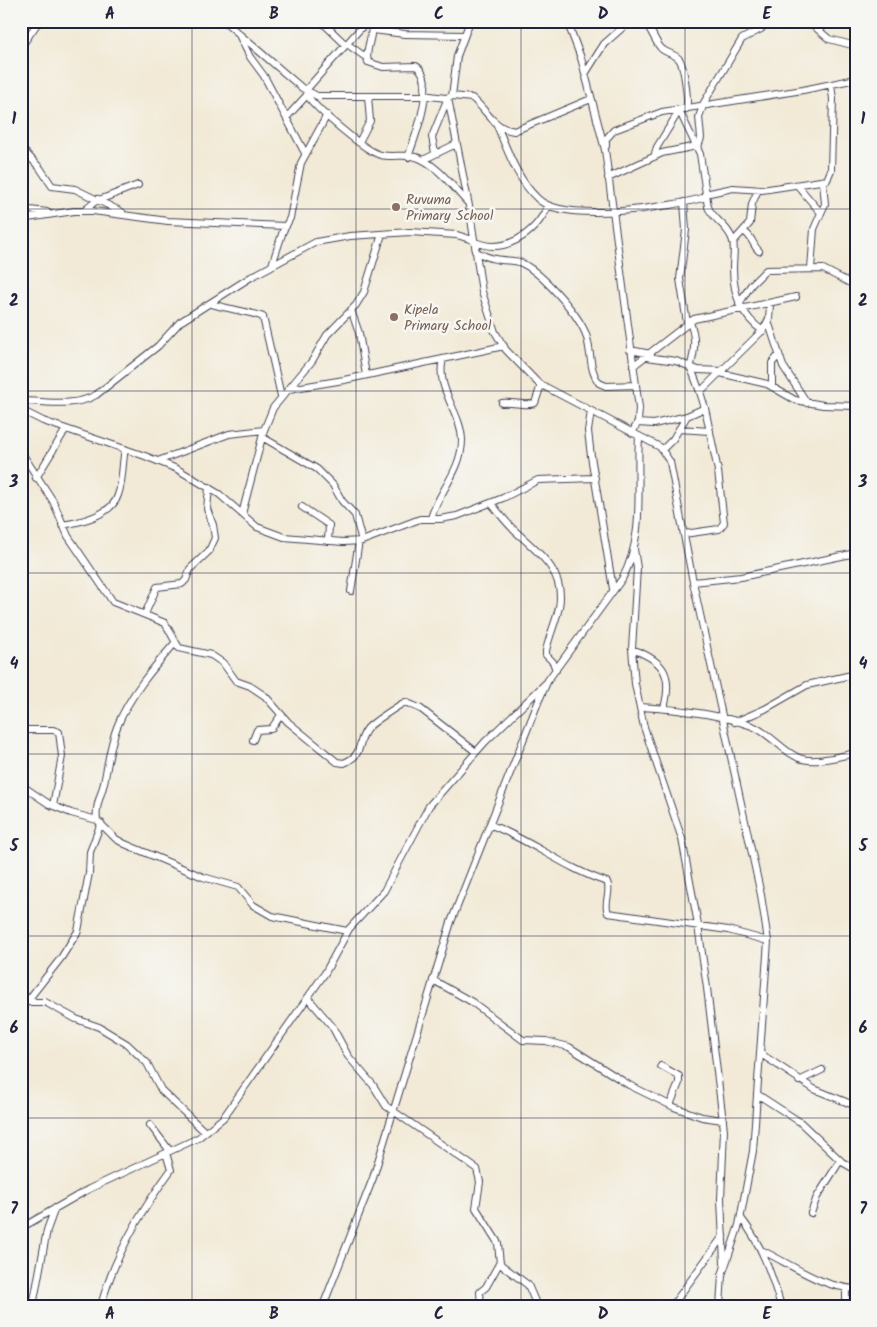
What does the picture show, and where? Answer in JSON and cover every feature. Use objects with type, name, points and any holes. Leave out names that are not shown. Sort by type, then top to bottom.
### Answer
[{"type":"street","points":[[21,47],[39,21]]},
{"type":"street","points":[[224,21],[307,92],[327,115],[371,151],[381,155],[408,156],[423,160],[441,174],[468,202]]},
{"type":"street","points":[[287,117],[367,21]]},
{"type":"street","points":[[367,58],[373,30],[371,21]]},
{"type":"street","points":[[435,153],[432,137],[448,98],[455,64],[470,21]]},
{"type":"street","points":[[21,1228],[55,1208],[206,1132],[223,1118],[308,998],[330,965],[348,931],[384,891],[428,806],[476,752],[548,680],[626,572],[634,548],[639,518],[636,435],[639,408],[605,150],[585,74],[567,21]]},
{"type":"street","points":[[585,74],[604,44],[630,21]]},
{"type":"street","points":[[643,21],[653,34],[660,48],[676,57],[682,64],[688,97],[657,147],[654,157]]},
{"type":"street","points":[[697,147],[701,138],[699,117],[702,106],[742,39],[762,29],[767,21]]},
{"type":"street","points":[[808,21],[828,39],[856,46]]},
{"type":"street","points":[[324,22],[347,45],[367,58],[371,64],[383,67],[416,66],[420,68],[425,96],[418,128],[408,156]]},
{"type":"street","points":[[373,30],[405,34],[464,35]]},
{"type":"street","points":[[240,35],[287,117],[305,153]]},
{"type":"street","points":[[605,150],[606,139],[614,130],[662,112],[831,85],[856,79]]},
{"type":"street","points":[[496,123],[513,165],[538,199],[548,206],[564,212],[614,210],[684,202],[733,188],[758,190],[798,186],[827,180],[831,170],[833,98],[831,85]]},
{"type":"street","points":[[307,92],[325,97],[425,96],[472,98],[502,128],[518,131],[552,114],[591,99]]},
{"type":"street","points":[[359,142],[370,121],[368,96]]},
{"type":"street","points":[[448,98],[468,202],[474,252],[484,304],[495,332],[504,346],[541,385],[663,449],[670,462],[693,582],[761,895],[768,941],[753,1151],[740,1218],[720,1290],[720,1306]]},
{"type":"street","points":[[681,110],[685,128],[697,147],[711,214],[724,225],[733,242],[733,268],[740,306],[750,322],[763,331]]},
{"type":"street","points":[[272,265],[290,218],[305,153],[327,115]]},
{"type":"street","points":[[423,160],[456,144]]},
{"type":"street","points":[[608,178],[679,148],[697,147]]},
{"type":"street","points":[[21,148],[40,168],[52,186],[75,189],[126,214]]},
{"type":"street","points":[[811,269],[814,229],[825,204],[823,182]]},
{"type":"street","points":[[84,211],[98,200],[138,185]]},
{"type":"street","points":[[798,186],[821,213]]},
{"type":"street","points":[[733,242],[744,232],[752,219],[752,204],[758,190]]},
{"type":"street","points":[[684,202],[686,230],[680,279],[688,322],[694,334],[691,368],[700,392],[710,431],[722,499],[724,523],[719,529],[684,534]]},
{"type":"street","points":[[21,401],[65,404],[86,400],[106,389],[136,362],[158,346],[180,322],[272,265],[316,242],[350,236],[438,232],[464,236],[490,246],[524,238],[538,224],[548,206]]},
{"type":"street","points":[[21,209],[56,213]]},
{"type":"street","points":[[21,219],[56,213],[84,211],[126,214],[168,221],[286,226]]},
{"type":"street","points":[[744,232],[750,236],[754,247],[759,251]]},
{"type":"street","points":[[242,514],[263,434],[281,396],[313,360],[327,335],[351,310],[364,292],[382,234]]},
{"type":"street","points":[[474,252],[496,260],[519,262],[542,277],[555,290],[581,324],[587,339],[594,374],[599,383],[606,386],[636,385]]},
{"type":"street","points":[[740,306],[751,285],[766,270],[830,270],[856,286]]},
{"type":"street","points":[[633,366],[649,356],[688,322],[700,316],[740,306],[770,304],[796,297]]},
{"type":"street","points":[[211,304],[234,311],[258,314],[262,317],[281,396]]},
{"type":"street","points":[[700,392],[763,331],[768,322],[770,304]]},
{"type":"street","points":[[351,310],[359,333],[366,375]]},
{"type":"street","points":[[768,322],[788,376],[807,402]]},
{"type":"street","points":[[288,389],[504,346]]},
{"type":"street","points":[[630,350],[676,361],[691,368],[721,372],[761,382],[789,398],[823,405],[856,406]]},
{"type":"street","points":[[772,387],[772,360],[779,355]]},
{"type":"street","points":[[431,518],[437,501],[455,470],[461,450],[460,429],[443,385],[441,367],[443,359]]},
{"type":"street","points":[[502,403],[518,401],[528,405],[535,403],[541,385]]},
{"type":"street","points":[[637,424],[654,424],[687,416],[704,408]]},
{"type":"street","points":[[21,410],[66,429],[158,461],[209,488],[257,527],[277,535],[328,541],[361,541],[420,518],[446,519],[491,503],[538,480],[595,478]]},
{"type":"street","points":[[590,411],[588,431],[614,589]]},
{"type":"street","points":[[663,449],[687,416]]},
{"type":"street","points":[[36,478],[66,429]]},
{"type":"street","points":[[679,429],[710,431]]},
{"type":"street","points":[[158,461],[229,434],[263,434],[317,469],[333,484],[342,501],[354,515],[361,541],[350,591]]},
{"type":"street","points":[[62,525],[89,518],[114,503],[119,494],[125,449]]},
{"type":"street","points":[[21,452],[36,478],[54,501],[62,525],[86,565],[113,602],[165,622],[175,643],[180,648],[211,655],[223,663],[236,681],[258,691],[281,715],[341,763],[351,760],[359,751],[369,726],[408,702],[476,752]]},
{"type":"street","points":[[145,614],[157,587],[182,584],[186,580],[190,568],[209,551],[215,538],[214,525],[207,509],[209,488]]},
{"type":"street","points":[[491,503],[512,528],[547,559],[556,577],[560,592],[560,606],[546,651],[546,655],[553,662],[556,670]]},
{"type":"street","points":[[302,507],[329,525],[328,541]]},
{"type":"street","points":[[634,548],[637,568],[632,649],[633,666],[647,736],[676,820],[698,927],[723,1120],[723,1236],[725,1267]]},
{"type":"street","points":[[693,582],[741,577],[856,553]]},
{"type":"street","points":[[23,1005],[61,958],[78,931],[89,873],[90,852],[99,822],[96,809],[104,785],[112,744],[123,713],[152,670],[175,643]]},
{"type":"street","points":[[632,649],[650,657],[664,668],[668,681],[664,708]]},
{"type":"street","points":[[735,722],[765,710],[807,685],[856,674]]},
{"type":"street","points":[[323,1306],[366,1199],[432,980],[464,888],[548,680]]},
{"type":"street","points":[[640,707],[664,708],[722,718],[761,730],[798,758],[815,759],[856,753]]},
{"type":"street","points":[[253,740],[257,730],[274,726],[281,715]]},
{"type":"street","points":[[21,730],[53,730],[59,732],[62,756],[53,806]]},
{"type":"street","points":[[21,786],[70,814],[99,822],[116,839],[132,847],[203,877],[238,887],[251,904],[265,913],[287,920],[348,931]]},
{"type":"street","points":[[491,825],[522,838],[583,873],[607,882],[610,886],[606,907],[608,913],[728,930],[768,941]]},
{"type":"street","points":[[432,980],[472,1002],[523,1040],[546,1041],[569,1047],[629,1085],[684,1112],[723,1120]]},
{"type":"street","points":[[308,998],[332,1026],[348,1056],[373,1086],[384,1104],[393,1113],[477,1169],[480,1182],[476,1208],[498,1243],[500,1262],[504,1268],[528,1285],[537,1306]]},
{"type":"street","points":[[23,1005],[45,1002],[76,1019],[100,1027],[127,1044],[147,1063],[161,1090],[206,1132]]},
{"type":"street","points":[[761,1054],[799,1081],[830,1097],[856,1106]]},
{"type":"street","points":[[661,1066],[679,1076],[679,1083],[670,1105]]},
{"type":"street","points":[[799,1081],[822,1070]]},
{"type":"street","points":[[757,1094],[779,1106],[812,1131],[840,1161],[856,1170]]},
{"type":"street","points":[[101,1306],[108,1283],[131,1231],[171,1170],[168,1152],[150,1125]]},
{"type":"street","points":[[811,1213],[817,1197],[840,1161]]},
{"type":"street","points":[[33,1306],[47,1230],[55,1208]]},
{"type":"street","points":[[740,1218],[763,1251],[781,1306]]},
{"type":"street","points":[[672,1306],[723,1236]]},
{"type":"street","points":[[763,1251],[816,1280],[856,1289]]},
{"type":"street","points":[[481,1306],[480,1292],[486,1287],[500,1262]]},
{"type":"street","points":[[846,1288],[846,1306]]},
{"type":"place","name":"Ruvuma Primary School","points":[[396,207]]},
{"type":"place","name":"Kipela Primary School","points":[[394,317]]}]
